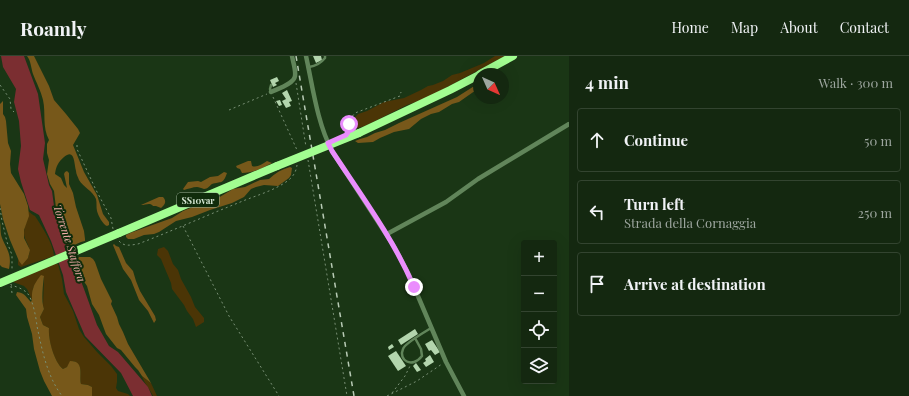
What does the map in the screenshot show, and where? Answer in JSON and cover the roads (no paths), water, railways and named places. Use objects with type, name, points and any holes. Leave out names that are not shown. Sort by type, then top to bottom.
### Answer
[{"type":"highway","name":"SS10var","points":[[491,68],[513,56]]},
{"type":"highway","name":"SS10var","points":[[0,283],[359,133],[473,78]]},
{"type":"street","points":[[271,92],[290,83],[294,79],[295,74],[292,56]]},
{"type":"street","points":[[306,56],[322,128],[328,143],[387,234],[409,275],[446,362],[464,396]]},
{"type":"street","points":[[387,234],[446,202],[478,179],[569,124]]},
{"type":"lane","points":[[308,67],[321,63],[325,56]]},
{"type":"lane","points":[[271,85],[271,92]]},
{"type":"lane","points":[[416,338],[421,349],[422,356],[415,362],[408,363],[404,359],[403,348],[407,344],[416,338],[431,328]]},
{"type":"railway","points":[[296,56],[354,396]]},
{"type":"water label","name":"Torrente Staffora","points":[[70,243]]}]
